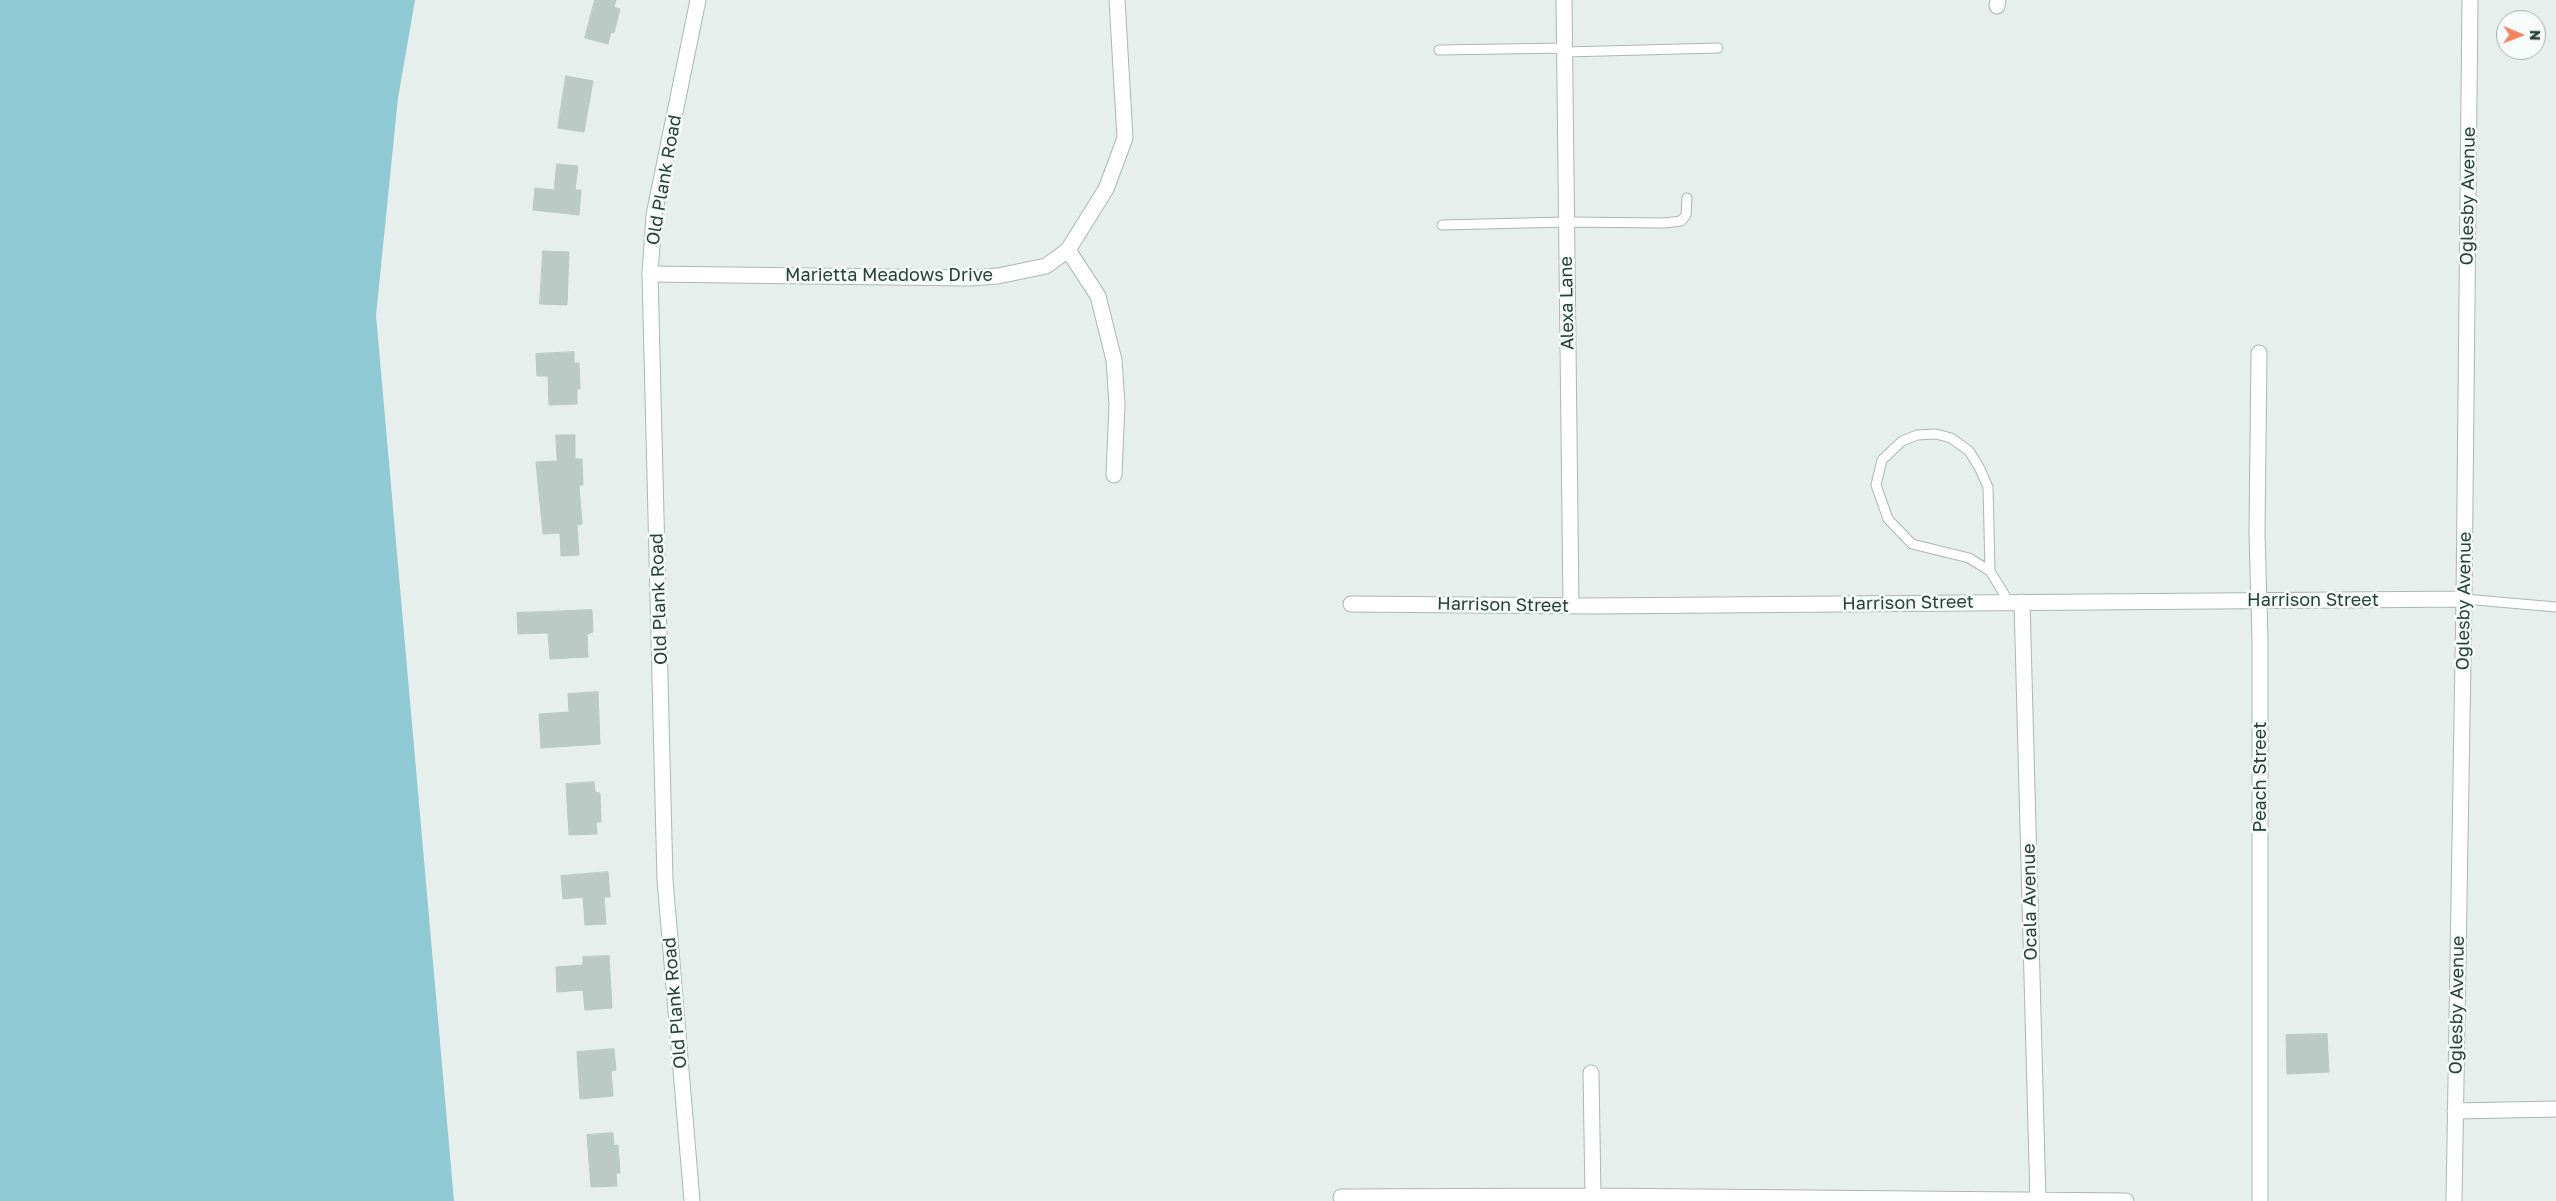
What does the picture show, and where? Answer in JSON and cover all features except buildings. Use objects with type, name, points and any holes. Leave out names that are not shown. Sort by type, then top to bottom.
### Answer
[{"type":"street","name":"Old Plank Road","points":[[692,1201],[666,880],[650,274],[654,215],[698,0]]},
{"type":"street","name":"Marietta Meadows Drive","points":[[650,274],[970,278],[998,276],[1046,266],[1068,250],[1106,189],[1125,138],[1117,0]]},
{"type":"street","name":"Alexa Lane","points":[[1564,0],[1571,606]]},
{"type":"street","name":"Oglesby Avenue","points":[[2454,1201],[2464,599],[2470,0]]},
{"type":"street","points":[[1068,250],[1098,296],[1114,360],[1117,404],[1114,475]]},
{"type":"street","name":"Peach Street","points":[[2260,353],[2258,600],[2260,1201]]},
{"type":"street","name":"Harrison Street","points":[[1351,604],[1571,606],[2464,599]]},
{"type":"street","name":"Ocala Avenue","points":[[2015,602],[2038,1200]]},
{"type":"street","points":[[1591,1073],[1593,1196]]},
{"type":"street","points":[[2455,1111],[2556,1109]]},
{"type":"street","points":[[1341,1197],[1593,1196],[2126,1201]]},
{"type":"lane","points":[[1439,50],[1718,48]]},
{"type":"lane","points":[[1442,225],[1566,222],[1664,223],[1681,221],[1686,215],[1687,198]]},
{"type":"lane","points":[[1990,572],[1988,488],[1980,467],[1969,451],[1951,438],[1936,434],[1917,435],[1902,441],[1882,460],[1876,485],[1888,519],[1912,544],[1969,558],[1990,572],[2015,602]]},
{"type":"lane","points":[[2464,599],[2556,607]]},
{"type":"water","points":[[0,0],[415,0],[398,98],[376,315],[454,1201],[0,1201]]}]
